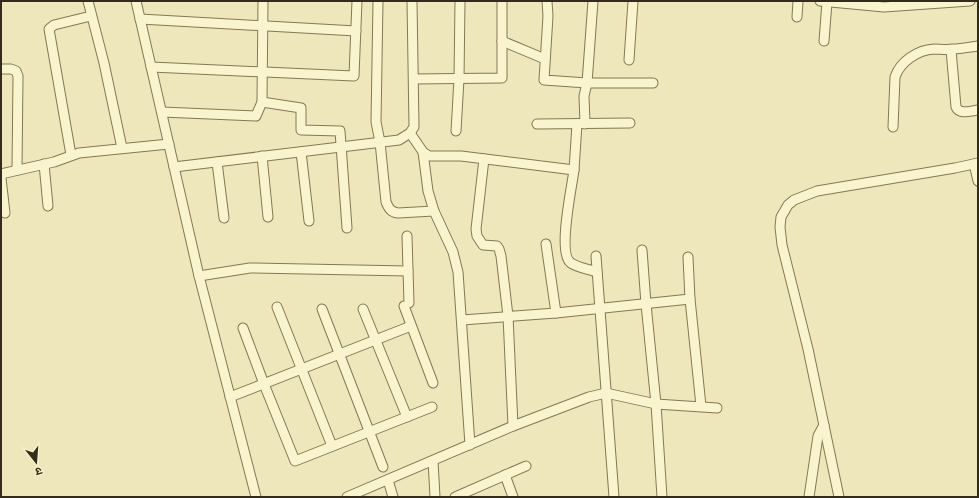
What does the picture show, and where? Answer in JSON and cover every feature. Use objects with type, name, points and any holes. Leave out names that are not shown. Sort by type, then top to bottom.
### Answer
[{"type":"street","points":[[88,1],[104,63],[122,148]]},
{"type":"street","points":[[136,1],[198,276],[256,497]]},
{"type":"street","points":[[162,112],[256,116],[262,102],[263,1]]},
{"type":"street","points":[[151,67],[354,76],[357,1]]},
{"type":"street","points":[[378,1],[375,105],[386,202],[389,208],[398,214],[434,211]]},
{"type":"street","points":[[174,167],[399,140],[410,133],[414,127],[412,1]]},
{"type":"street","points":[[456,131],[459,79],[460,1]]},
{"type":"street","points":[[414,80],[502,78],[502,1]]},
{"type":"street","points":[[546,1],[548,16],[544,80],[587,83],[653,83]]},
{"type":"street","points":[[593,1],[587,83],[564,239],[566,255],[570,263],[597,272]]},
{"type":"street","points":[[629,60],[633,1]]},
{"type":"street","points":[[797,17],[798,1]]},
{"type":"street","points":[[824,41],[823,1],[864,3],[884,7],[970,1]]},
{"type":"street","points":[[71,155],[49,29],[54,25],[91,16]]},
{"type":"street","points":[[140,19],[356,31]]},
{"type":"street","points":[[502,41],[545,59]]},
{"type":"street","points":[[894,127],[895,77],[897,70],[915,54],[925,50],[951,50],[978,46]]},
{"type":"street","points":[[951,50],[956,107],[958,111],[961,112],[978,110]]},
{"type":"street","points":[[1,69],[11,69],[16,71],[18,76],[17,170]]},
{"type":"street","points":[[262,102],[301,108],[301,130],[340,131],[347,228]]},
{"type":"street","points":[[538,124],[630,123]]},
{"type":"street","points":[[410,133],[423,152],[430,156],[461,156],[574,170]]},
{"type":"street","points":[[1,174],[54,162],[79,152],[169,144]]},
{"type":"street","points":[[301,152],[309,220]]},
{"type":"street","points":[[423,152],[428,191],[434,211],[454,252],[458,272],[470,445]]},
{"type":"street","points":[[262,156],[268,217]]},
{"type":"street","points":[[484,159],[476,229],[477,236],[483,245],[497,246],[499,249],[508,316],[513,426]]},
{"type":"street","points":[[217,162],[224,218]]},
{"type":"street","points":[[839,497],[808,349],[782,245],[780,227],[784,211],[794,200],[817,191],[866,184],[976,163],[978,181]]},
{"type":"street","points":[[44,164],[48,206]]},
{"type":"street","points":[[1,178],[5,213]]},
{"type":"street","points":[[407,236],[408,271],[406,305],[411,326],[433,383]]},
{"type":"street","points":[[546,244],[556,313]]},
{"type":"street","points":[[642,250],[656,404],[662,497]]},
{"type":"street","points":[[596,256],[614,497]]},
{"type":"street","points":[[688,257],[690,299],[701,406]]},
{"type":"street","points":[[198,276],[250,268],[408,271]]},
{"type":"street","points":[[462,320],[600,309],[690,299]]},
{"type":"street","points":[[277,307],[332,446]]},
{"type":"street","points":[[322,308],[383,467]]},
{"type":"street","points":[[363,309],[407,417]]},
{"type":"street","points":[[230,397],[411,326]]},
{"type":"street","points":[[243,328],[295,461],[432,407]]},
{"type":"street","points":[[347,497],[357,495],[513,426],[589,397],[606,394],[656,404],[683,407],[701,406],[717,408]]},
{"type":"street","points":[[809,497],[818,436],[824,425]]},
{"type":"street","points":[[433,461],[435,497]]},
{"type":"street","points":[[455,497],[471,494],[505,475],[526,466]]},
{"type":"street","points":[[505,475],[513,497]]},
{"type":"street","points":[[388,480],[393,497]]}]
